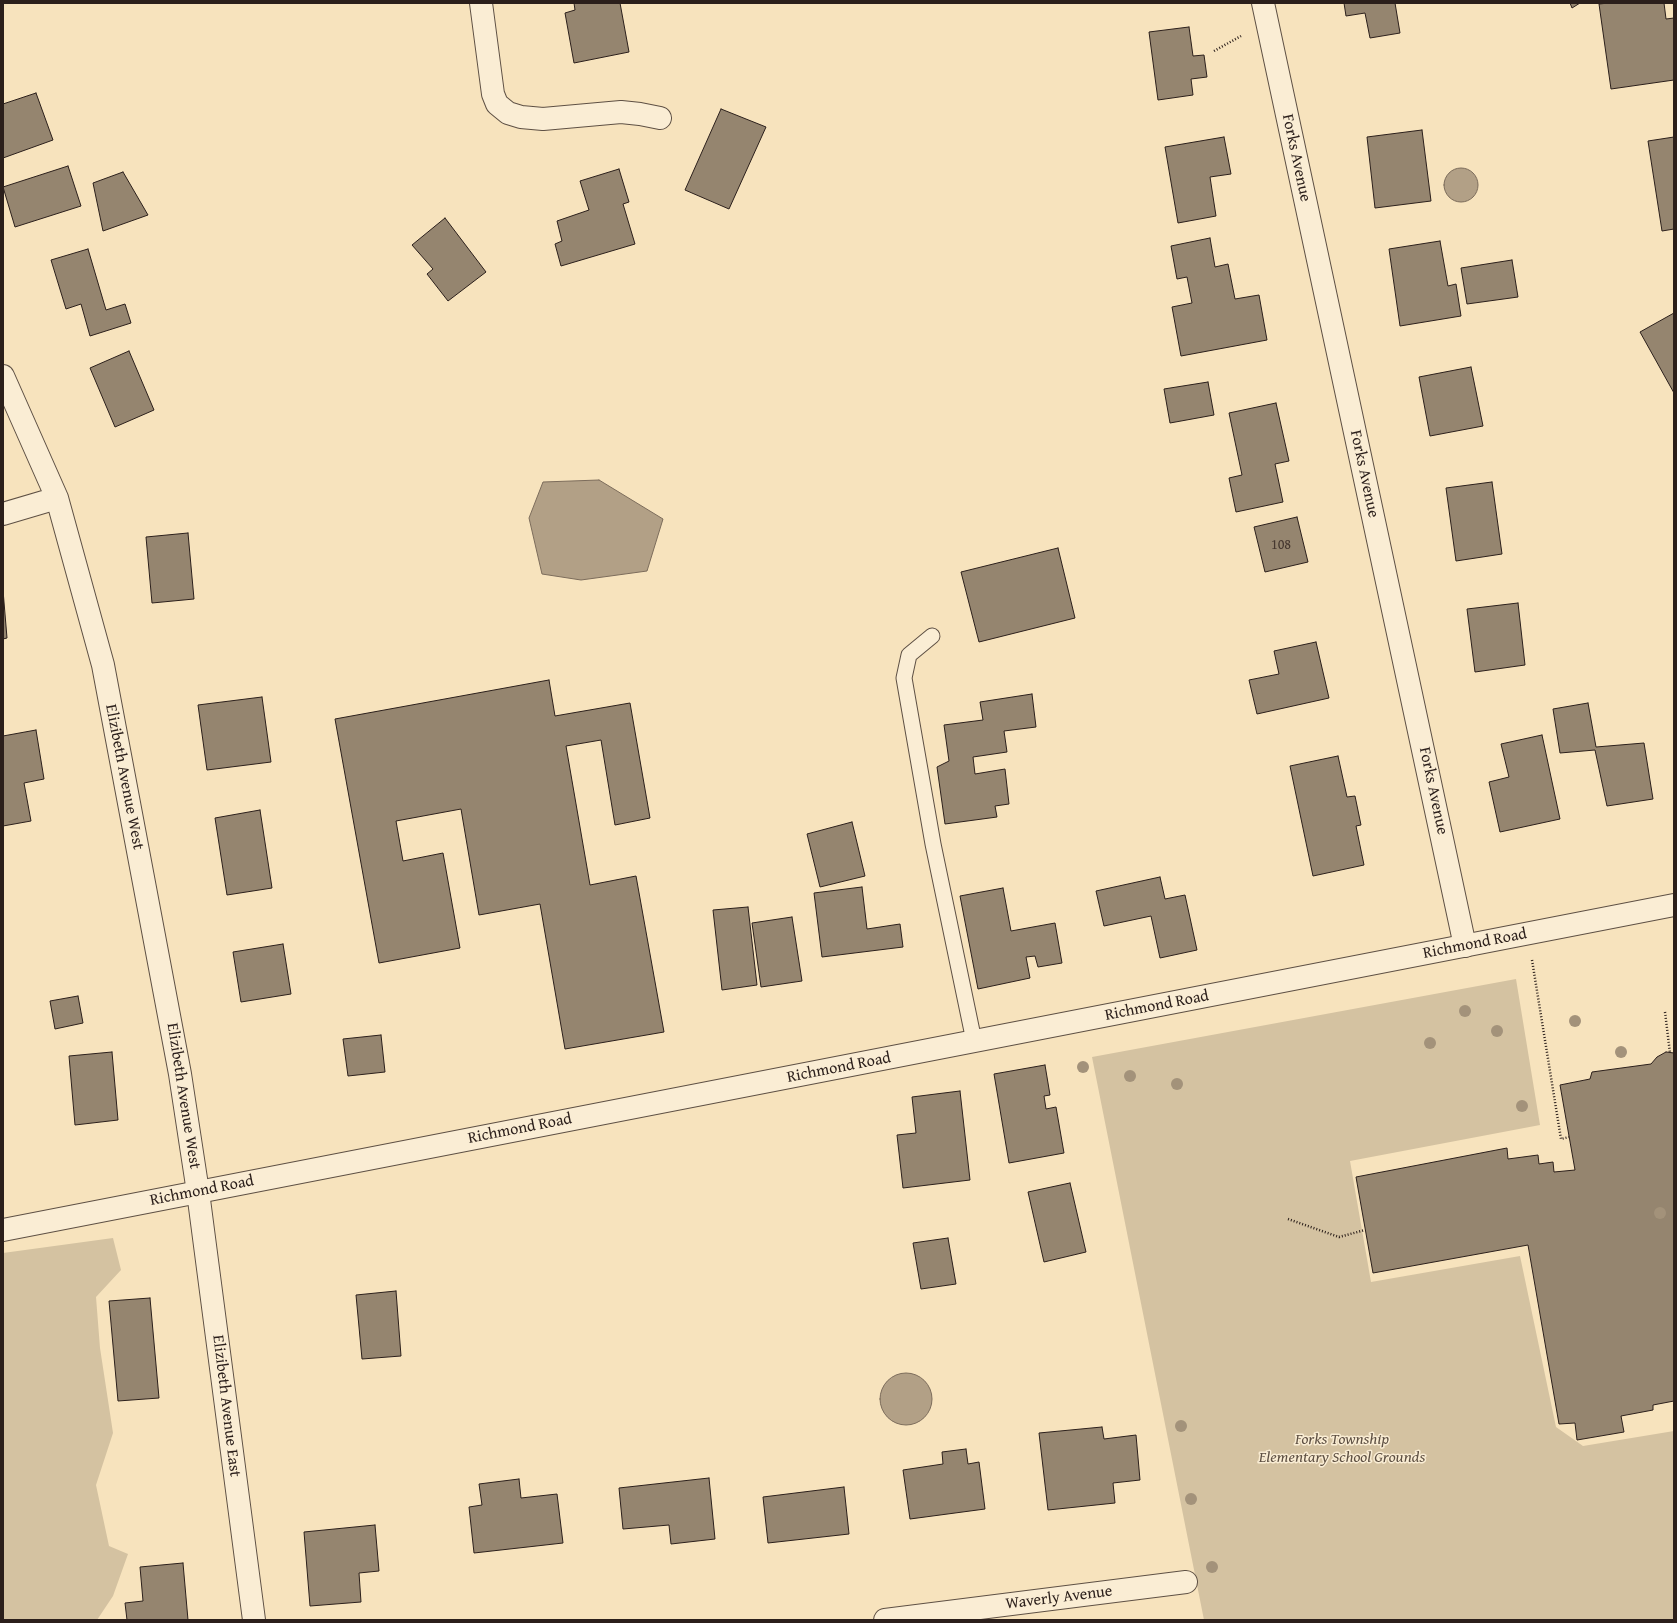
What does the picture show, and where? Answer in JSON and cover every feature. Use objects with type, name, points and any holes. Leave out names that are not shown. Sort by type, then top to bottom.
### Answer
[{"type":"street","points":[[481,3],[493,94],[497,104],[508,113],[521,117],[543,119],[620,112],[660,118]]},
{"type":"street","name":"Forks Avenue","points":[[1263,3],[1466,946]]},
{"type":"street","name":"Elizibeth Avenue West","points":[[3,376],[57,498],[103,664],[180,1074],[198,1192]]},
{"type":"street","points":[[3,514],[57,498]]},
{"type":"street","name":"Richmond Road","points":[[3,1230],[1674,905]]},
{"type":"street","name":"Elizibeth Avenue East","points":[[198,1192],[254,1620]]},
{"type":"street","name":"Waverly Avenue","points":[[885,1620],[1186,1582]]},
{"type":"lane","points":[[932,636],[909,655],[904,678],[933,844],[974,1041]]},
{"type":"path","points":[[1528,934],[1562,1139],[1569,1137]]},
{"type":"path","points":[[1664,1012],[1670,1053]]},
{"type":"path","points":[[1288,1218],[1339,1237],[1365,1230]]},
{"type":"green space","name":"Forks Township Elementary School Grounds","points":[[1516,979],[1540,1125],[1350,1161],[1371,1282],[1520,1256],[1556,1427],[1583,1446],[1674,1431],[1674,1620],[1204,1620],[1092,1057]]},
{"type":"green space","points":[[113,1238],[121,1270],[96,1297],[100,1348],[113,1433],[96,1485],[109,1546],[128,1554],[113,1596],[97,1620],[3,1620],[3,1253]]},
{"type":"shaded area","points":[[1458,168],[1464,168],[1468,169],[1475,175],[1478,185],[1477,192],[1471,199],[1464,202],[1458,202],[1454,201],[1447,195],[1444,188],[1444,182],[1445,178],[1451,171]]},
{"type":"shaded area","points":[[599,480],[663,519],[647,571],[581,580],[542,574],[529,518],[543,482]]},
{"type":"shaded area","points":[[901,1373],[911,1373],[925,1380],[932,1394],[932,1404],[925,1418],[911,1425],[901,1425],[891,1421],[884,1414],[880,1404],[880,1394],[884,1384],[891,1377]]},
{"type":"building","points":[[574,3],[620,3],[629,52],[574,63],[565,13],[575,10]]},
{"type":"building","points":[[1344,3],[1395,3],[1400,33],[1370,38],[1365,13],[1346,16]]},
{"type":"building","points":[[1570,3],[1580,3],[1572,8]]},
{"type":"building","points":[[1664,3],[1666,19],[1674,18],[1674,80],[1611,89],[1599,4]]},
{"type":"building","points":[[1189,27],[1193,56],[1204,55],[1207,77],[1191,79],[1193,95],[1158,100],[1149,32]]},
{"type":"building","points":[[36,93],[53,140],[3,158],[3,104]]},
{"type":"building","points":[[721,109],[766,127],[729,209],[685,190]]},
{"type":"building","points":[[1422,130],[1431,201],[1375,208],[1367,137]]},
{"type":"building","points":[[1224,137],[1231,174],[1210,177],[1216,216],[1178,223],[1165,147]]},
{"type":"building","points":[[1674,137],[1674,229],[1662,231],[1648,141]]},
{"type":"building","points":[[68,166],[81,206],[15,227],[3,187]]},
{"type":"building","points":[[619,169],[629,202],[623,204],[635,244],[561,266],[555,244],[562,241],[557,221],[589,210],[580,181]]},
{"type":"building","points":[[123,172],[148,215],[103,231],[93,183]]},
{"type":"building","points":[[445,218],[486,272],[448,301],[427,274],[433,269],[412,245]]},
{"type":"building","points":[[1210,238],[1215,267],[1228,264],[1235,299],[1259,295],[1267,340],[1181,356],[1172,307],[1192,303],[1187,277],[1177,279],[1171,246]]},
{"type":"building","points":[[1440,241],[1448,286],[1456,284],[1461,316],[1400,326],[1389,249]]},
{"type":"building","points":[[88,249],[106,310],[125,304],[131,323],[90,336],[81,304],[66,309],[51,260]]},
{"type":"building","points":[[1512,260],[1518,297],[1467,304],[1461,268]]},
{"type":"building","points":[[1674,313],[1674,393],[1640,332]]},
{"type":"building","points":[[129,351],[154,410],[115,427],[90,368]]},
{"type":"building","points":[[1471,367],[1483,426],[1430,436],[1419,377]]},
{"type":"building","points":[[1208,382],[1214,415],[1170,423],[1164,389]]},
{"type":"building","points":[[1276,403],[1289,461],[1275,464],[1283,502],[1236,512],[1229,478],[1242,475],[1229,413]]},
{"type":"building","points":[[1492,482],[1502,554],[1456,561],[1446,488]]},
{"type":"building","points":[[1297,517],[1308,562],[1265,572],[1254,527]]},
{"type":"building","points":[[188,533],[194,599],[152,603],[146,537]]},
{"type":"building","points":[[1058,548],[1075,618],[979,642],[961,572]]},
{"type":"building","points":[[3,590],[7,638],[3,639]]},
{"type":"building","points":[[1518,603],[1525,665],[1475,672],[1467,609]]},
{"type":"building","points":[[1316,642],[1329,698],[1257,714],[1249,680],[1279,674],[1274,651]]},
{"type":"building","points":[[549,680],[555,716],[630,703],[650,818],[615,825],[601,740],[566,746],[590,885],[636,876],[664,1032],[565,1049],[540,904],[479,915],[461,809],[396,821],[403,861],[443,853],[460,948],[379,963],[335,719]]},
{"type":"building","points":[[1032,694],[1036,727],[1004,731],[1007,752],[973,757],[975,774],[1005,769],[1009,804],[995,806],[997,817],[945,824],[937,767],[949,761],[944,725],[983,720],[980,702]]},
{"type":"building","points":[[262,697],[271,762],[207,770],[198,705]]},
{"type":"building","points":[[1588,703],[1596,747],[1644,743],[1653,799],[1607,806],[1595,750],[1560,753],[1553,709]]},
{"type":"building","points":[[36,730],[44,779],[24,783],[31,821],[3,826],[3,736]]},
{"type":"building","points":[[1542,735],[1560,819],[1500,832],[1489,782],[1509,777],[1501,744]]},
{"type":"building","points":[[1338,756],[1347,797],[1355,796],[1361,825],[1356,826],[1364,865],[1313,876],[1290,766]]},
{"type":"building","points":[[260,810],[272,888],[227,895],[215,818]]},
{"type":"building","points":[[852,822],[865,876],[820,887],[807,834]]},
{"type":"building","points":[[1160,877],[1165,899],[1185,895],[1197,950],[1160,958],[1151,916],[1104,926],[1096,891]]},
{"type":"building","points":[[862,887],[867,929],[900,924],[903,947],[822,957],[814,893]]},
{"type":"building","points":[[1003,888],[1011,931],[1055,923],[1062,963],[1038,967],[1035,956],[1026,957],[1030,978],[978,989],[960,896]]},
{"type":"building","points":[[748,907],[757,985],[722,990],[713,910]]},
{"type":"building","points":[[792,917],[802,981],[761,987],[752,923]]},
{"type":"building","points":[[283,944],[291,994],[241,1002],[233,952]]},
{"type":"building","points":[[78,996],[83,1023],[55,1029],[50,1001]]},
{"type":"building","points":[[381,1035],[385,1072],[348,1076],[343,1039]]},
{"type":"building","points":[[112,1052],[118,1120],[75,1125],[69,1056]]},
{"type":"building","points":[[1666,1052],[1674,1053],[1674,1401],[1653,1405],[1653,1410],[1621,1416],[1624,1432],[1577,1440],[1575,1423],[1559,1424],[1528,1245],[1373,1273],[1356,1177],[1507,1148],[1508,1159],[1538,1155],[1539,1164],[1553,1162],[1554,1172],[1575,1170],[1560,1085],[1590,1079],[1592,1072],[1651,1064],[1657,1057]]},
{"type":"building","points":[[1045,1065],[1050,1095],[1044,1096],[1046,1109],[1056,1107],[1064,1153],[1009,1163],[994,1074]]},
{"type":"building","points":[[960,1091],[970,1180],[903,1188],[897,1135],[916,1133],[912,1097]]},
{"type":"building","points":[[1070,1183],[1086,1252],[1044,1262],[1028,1192]]},
{"type":"building","points":[[948,1238],[956,1284],[921,1289],[913,1243]]},
{"type":"building","points":[[396,1291],[401,1356],[362,1359],[356,1295]]},
{"type":"building","points":[[150,1298],[159,1398],[118,1401],[109,1301]]},
{"type":"building","points":[[1102,1427],[1104,1439],[1136,1435],[1140,1480],[1113,1483],[1115,1503],[1048,1510],[1039,1433]]},
{"type":"building","points":[[966,1449],[968,1464],[979,1462],[985,1509],[910,1519],[903,1470],[943,1464],[942,1452]]},
{"type":"building","points":[[709,1478],[715,1539],[671,1544],[669,1525],[623,1529],[619,1488]]},
{"type":"building","points":[[519,1479],[521,1498],[557,1494],[563,1543],[474,1553],[469,1507],[482,1505],[479,1484]]},
{"type":"building","points":[[844,1487],[849,1534],[768,1543],[763,1497]]},
{"type":"building","points":[[375,1525],[379,1571],[359,1573],[361,1602],[310,1606],[304,1532]]},
{"type":"building","points":[[183,1563],[188,1620],[127,1620],[125,1603],[143,1601],[140,1567]]}]
